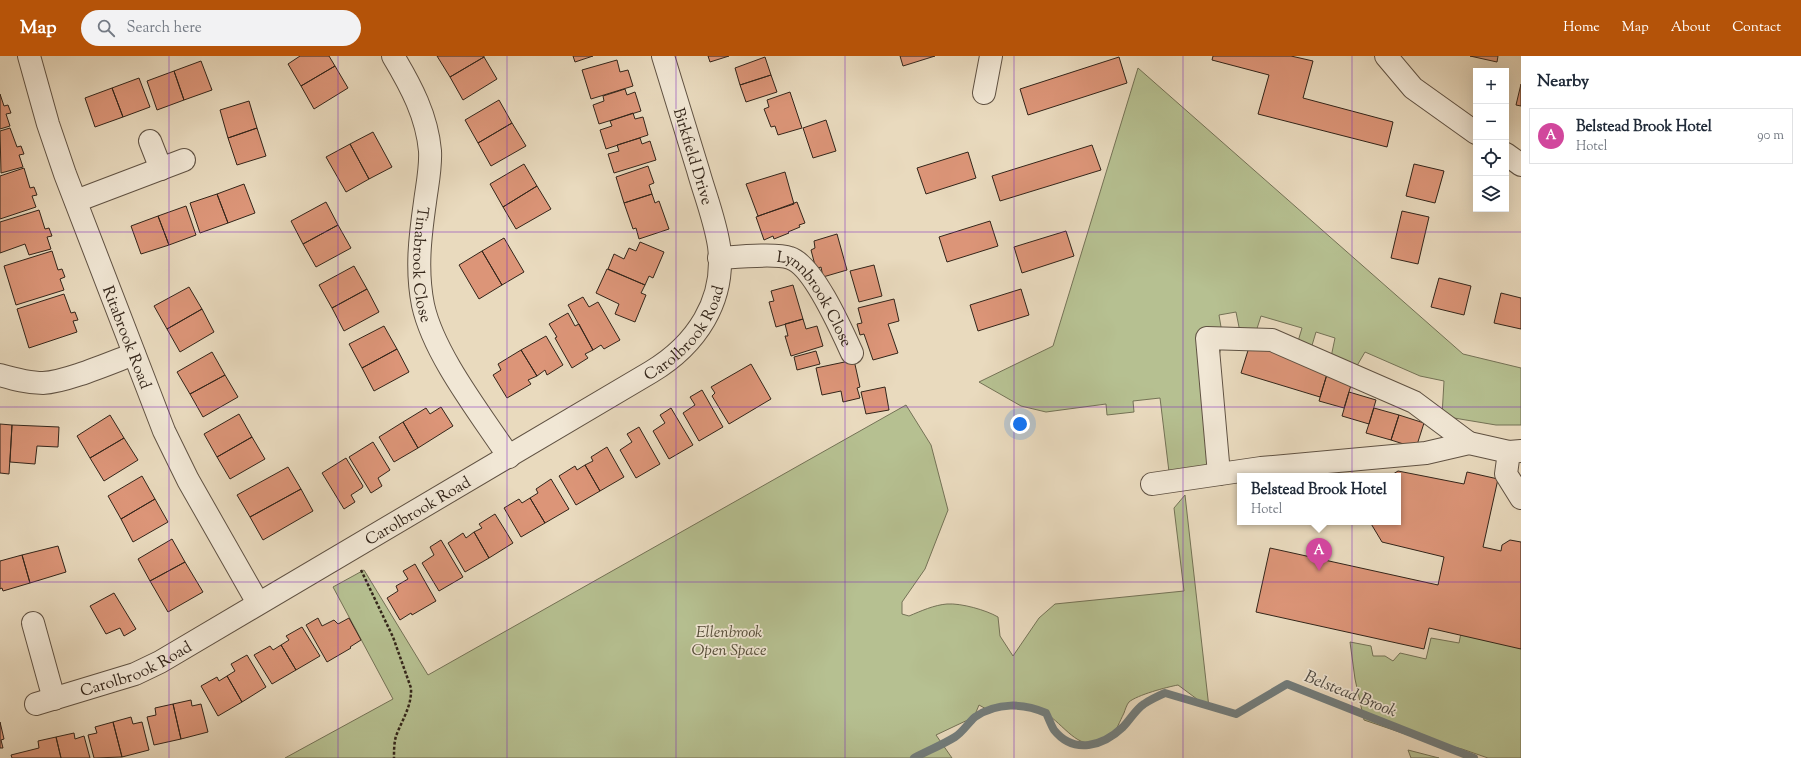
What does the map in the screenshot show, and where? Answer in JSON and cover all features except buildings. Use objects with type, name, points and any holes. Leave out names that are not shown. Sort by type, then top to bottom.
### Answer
[{"type":"street","name":"Ritabrook Road","points":[[29,56],[48,124],[76,201],[134,354],[175,455],[258,603]]},
{"type":"street","name":"Tinabrook Close","points":[[394,56],[417,101],[428,138],[429,168],[419,256],[421,290],[430,328],[456,376],[509,457]]},
{"type":"street","name":"Birkfield Drive","points":[[663,56],[714,223],[719,248],[719,258]]},
{"type":"street","points":[[984,93],[991,56]]},
{"type":"street","points":[[1386,56],[1412,88],[1473,131]]},
{"type":"street","points":[[150,141],[161,169]]},
{"type":"street","points":[[1509,156],[1521,165]]},
{"type":"street","points":[[76,201],[184,160]]},
{"type":"street","name":"Lynnbrook Close","points":[[719,258],[789,257],[794,260],[803,268],[826,299],[852,353]]},
{"type":"street","name":"Carolbrook Road","points":[[33,623],[45,702],[148,669],[663,365],[681,351],[698,332],[708,313],[716,290],[719,258]]},
{"type":"street","points":[[1219,474],[1208,338],[1272,340],[1414,402],[1469,443]]},
{"type":"street","points":[[0,375],[18,380],[44,383],[71,376],[134,354]]},
{"type":"street","points":[[1152,484],[1261,468],[1426,453],[1469,443],[1515,452],[1506,474],[1521,498]]},
{"type":"path","points":[[350,550],[360,567],[392,637],[411,688],[408,707],[396,737],[394,758]]},
{"type":"green space","points":[[1138,68],[1463,354],[1521,368],[1521,425],[1496,425],[1442,416],[1444,381],[1420,376],[1365,352],[1351,376],[1330,362],[1335,338],[1316,332],[1310,352],[1296,348],[1302,328],[1261,316],[1253,341],[1241,337],[1236,312],[1219,315],[1223,339],[1218,360],[1206,477],[1170,480],[1160,398],[1133,401],[1134,412],[1107,415],[1106,404],[1046,412],[1021,406],[979,382],[1053,346]]},
{"type":"green space","name":"Ellenbrook Open Space","points":[[906,405],[931,445],[948,510],[925,569],[902,602],[902,614],[909,616],[932,607],[947,604],[966,606],[987,612],[998,617],[1000,636],[1013,656],[1039,618],[1055,604],[1184,591],[1174,508],[1185,495],[1209,708],[1178,685],[1160,689],[1133,699],[1129,702],[1113,734],[1105,740],[1091,743],[1078,740],[1046,713],[1039,710],[1026,707],[1014,707],[988,710],[979,705],[974,717],[936,735],[952,758],[285,758],[393,699],[333,587],[364,570],[428,675]]},
{"type":"green space","points":[[1461,633],[1521,647],[1521,758],[1488,758],[1462,749],[1414,737],[1364,720],[1355,679],[1350,642],[1371,646],[1373,656],[1385,656],[1393,661],[1400,653],[1426,659],[1431,638],[1459,643]]},
{"type":"green space","points":[[1408,750],[1439,758],[1411,758]]},
{"type":"waterway","name":"Belstead Brook","points":[[914,758],[955,737],[961,733],[975,717],[983,712],[1001,707],[1029,707],[1046,713],[1054,730],[1062,738],[1070,743],[1088,745],[1098,743],[1115,734],[1141,706],[1165,693],[1236,714],[1287,684],[1474,758]]},
{"type":"place","name":"Belstead Brook Hotel","points":[[1319,571]]}]
